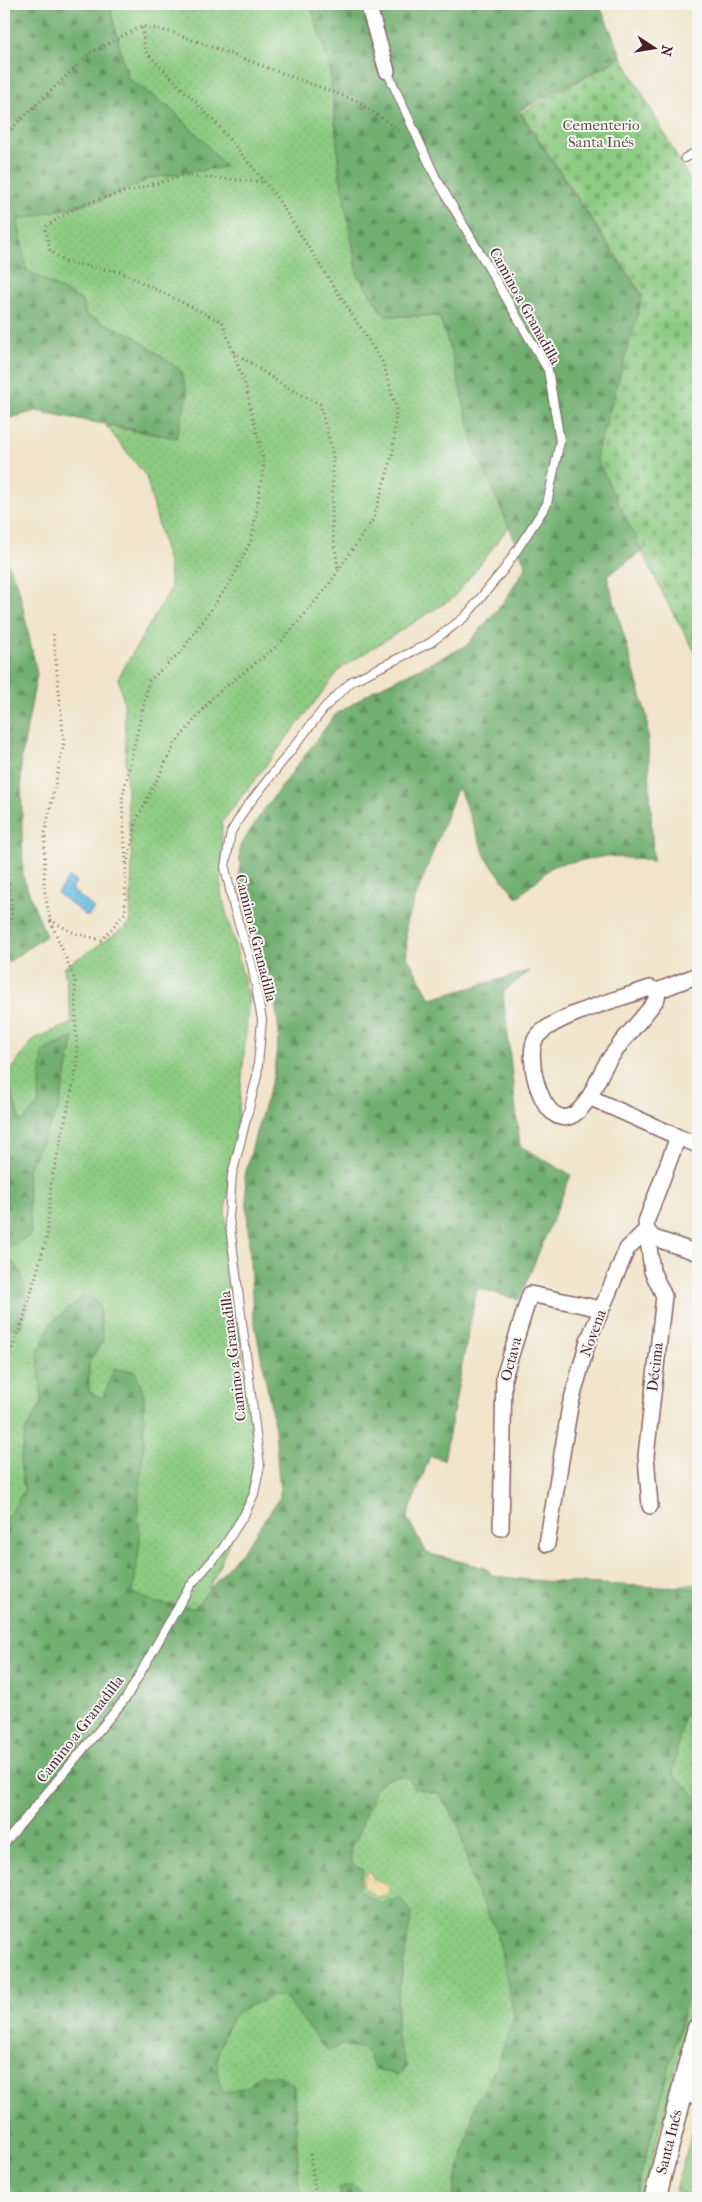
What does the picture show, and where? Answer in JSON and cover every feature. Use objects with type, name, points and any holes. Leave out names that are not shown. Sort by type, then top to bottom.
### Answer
[{"type":"main road","name":"Santa Inés","points":[[655,2198],[690,2094],[698,2028]]},
{"type":"street","points":[[368,4],[387,71]]},
{"type":"street","points":[[657,991],[656,1000],[638,1020],[608,1061],[589,1097],[575,1114],[566,1118],[558,1117],[547,1108],[538,1090],[532,1053],[536,1039],[547,1028],[563,1019],[650,988],[657,991],[698,975]]},
{"type":"street","points":[[589,1097],[698,1145]]},
{"type":"street","points":[[678,1137],[646,1222],[646,1230],[654,1238],[698,1253]]},
{"type":"street","name":"Novena","points":[[547,1544],[570,1406],[588,1341],[627,1249],[646,1230]]},
{"type":"street","name":"Décima","points":[[646,1230],[652,1271],[664,1296],[646,1456],[650,1506]]},
{"type":"street","name":"Octava","points":[[501,1528],[504,1377],[530,1294],[602,1309]]},
{"type":"lane","name":"Camino a Granadilla","points":[[4,1844],[126,1698],[190,1586],[222,1548],[244,1515],[254,1494],[260,1466],[229,1218],[232,1175],[258,1076],[262,1020],[252,965],[234,908],[225,867],[231,832],[246,809],[325,707],[352,681],[430,643],[465,617],[505,568],[547,504],[560,441],[548,370],[435,176],[387,71]]},
{"type":"lane","points":[[685,158],[698,151]]},
{"type":"path","points":[[126,869],[137,819],[174,744],[214,696],[279,644],[325,590],[374,518],[393,452],[396,408],[383,363],[276,195],[218,125],[145,51],[142,26]]},
{"type":"path","points":[[4,136],[90,53],[142,26],[174,33],[357,101],[406,136]]},
{"type":"path","points":[[50,920],[74,933],[102,940],[125,913],[126,869],[122,799],[150,681],[181,652],[231,581],[252,538],[264,463],[245,385],[222,322],[121,272],[65,262],[50,250],[45,227],[82,204],[183,176],[266,182]]},
{"type":"path","points":[[232,351],[288,389],[320,404],[333,455],[332,528],[338,570]]},
{"type":"path","points":[[4,1361],[8,1358],[23,1320],[47,1236],[51,1183],[77,1066],[75,980],[50,920],[44,888],[45,834],[64,742],[53,632]]},
{"type":"path","points":[[4,849],[12,912],[7,938]]},
{"type":"path","points":[[310,2154],[316,2198]]},
{"type":"green space","points":[[4,4],[109,4],[128,78],[170,108],[204,141],[225,167],[151,178],[101,200],[18,220],[26,270],[82,301],[86,315],[134,336],[181,371],[188,395],[176,438],[36,411],[4,420]]},
{"type":"green space","points":[[109,4],[151,4],[196,8],[202,4],[310,4],[330,66],[340,176],[385,316],[439,316],[453,358],[474,446],[509,526],[453,598],[341,668],[222,822],[221,893],[249,998],[240,1100],[225,1214],[256,1463],[244,1509],[200,1610],[646,1590],[698,1584],[698,1981],[642,2198],[4,2198],[4,1079],[34,1039],[72,1023],[64,968],[130,924],[132,861],[127,799],[124,703],[118,678],[171,588],[168,562],[146,476],[106,426],[176,438],[134,336],[86,315],[82,301],[26,270],[17,220],[101,200],[151,178],[224,166],[204,141],[170,108],[128,78]]},
{"type":"green space","points":[[151,4],[202,4],[196,8]]},
{"type":"green space","points":[[310,4],[599,4],[622,57],[519,111],[643,298],[695,515],[607,576],[647,717],[653,861],[608,856],[554,865],[517,898],[486,858],[458,786],[406,923],[407,957],[431,999],[529,971],[503,992],[520,1146],[571,1175],[519,1300],[477,1288],[444,1460],[430,1456],[407,1518],[427,1553],[486,1568],[493,1576],[542,1581],[698,1589],[698,1688],[682,1722],[673,1774],[698,1797],[698,1958],[635,2198],[452,2198],[476,2102],[496,2068],[514,2016],[497,1932],[473,1884],[459,1826],[440,1794],[413,1788],[408,1778],[397,1776],[384,1780],[374,1789],[372,1803],[367,1810],[357,1838],[350,1847],[352,1864],[363,1870],[358,1890],[381,1904],[400,1897],[412,1913],[397,2002],[397,2039],[407,2067],[399,2075],[375,2070],[365,2049],[341,2045],[329,2051],[319,2043],[312,2031],[285,1998],[277,1997],[260,2001],[237,2013],[226,2030],[219,2052],[218,2075],[220,2085],[225,2093],[249,2086],[258,2075],[281,2076],[294,2086],[299,2185],[302,2198],[4,2198],[4,1521],[24,1490],[20,1462],[26,1429],[42,1403],[38,1353],[51,1323],[83,1297],[94,1299],[99,1305],[103,1340],[89,1362],[89,1392],[103,1398],[114,1369],[135,1371],[144,1394],[144,1443],[138,1509],[140,1542],[133,1593],[157,1603],[194,1608],[250,1541],[280,1497],[275,1429],[253,1314],[245,1175],[273,1077],[279,1033],[274,990],[239,884],[240,846],[263,811],[335,715],[374,690],[466,646],[506,599],[526,566],[474,446],[453,358],[439,316],[385,316],[358,276],[340,176],[330,66]]},
{"type":"green space","name":"Cementerio Santa Inés","points":[[622,57],[691,182],[698,179],[698,657],[669,606],[596,457],[643,296],[521,113]]},
{"type":"green space","points":[[4,555],[19,589],[37,674],[21,760],[23,877],[46,936],[7,963],[4,976]]},
{"type":"green space","points":[[74,1037],[59,1108],[27,1171],[31,1235],[4,1250],[4,1069],[21,1123],[38,1104],[43,1051]]},
{"type":"green space","points":[[4,1251],[20,1271],[29,1302],[21,1328],[4,1329]]},
{"type":"green space","points":[[698,2113],[698,2195],[697,2198],[691,2198],[675,2190]]},
{"type":"green space","points":[[352,2185],[371,2198],[340,2198],[340,2187]]},
{"type":"sand","points":[[370,1871],[374,1880],[387,1884],[391,1889],[386,1895],[377,1897],[362,1887],[364,1876]]},
{"type":"water","points":[[69,877],[76,882],[71,889],[94,908],[88,917],[57,893]]}]
